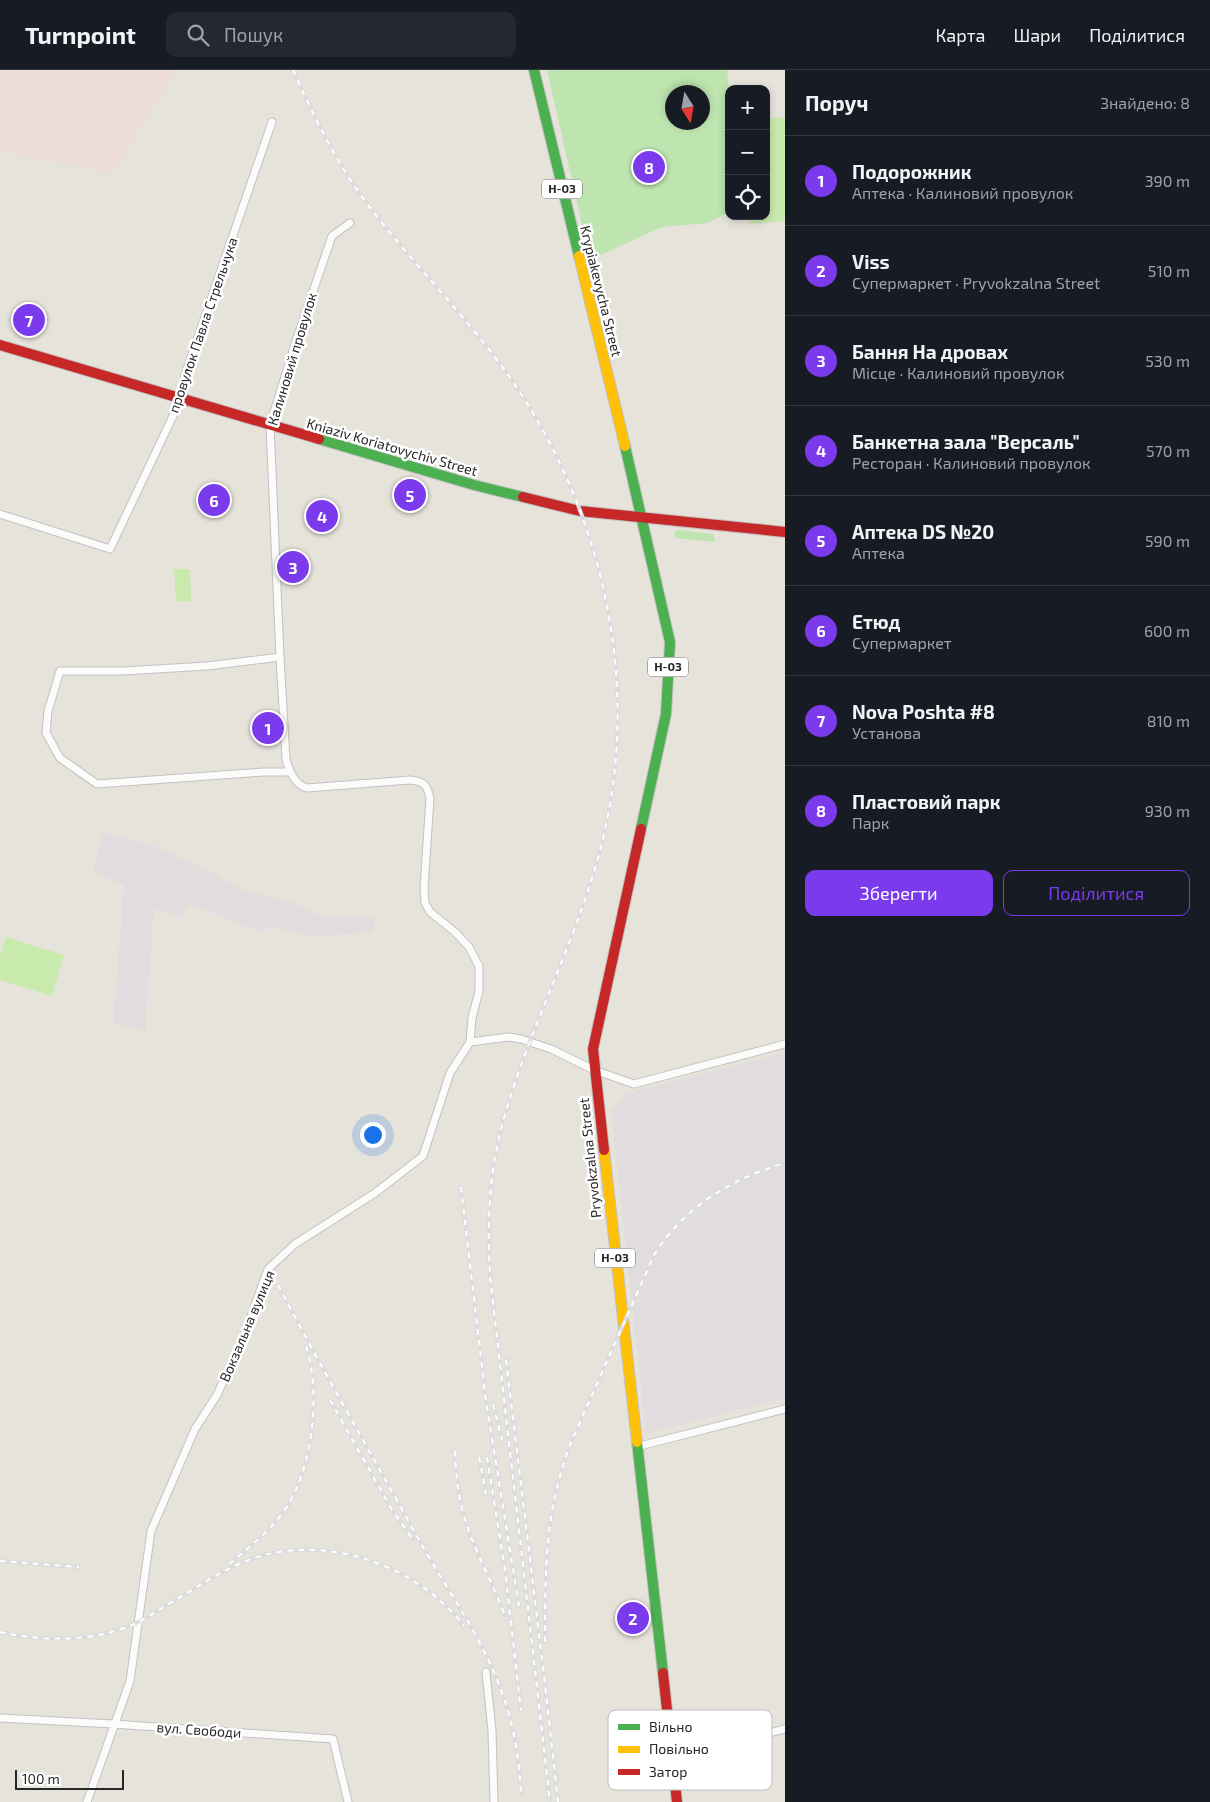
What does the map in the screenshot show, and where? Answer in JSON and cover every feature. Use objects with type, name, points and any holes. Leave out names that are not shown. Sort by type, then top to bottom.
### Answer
[{"type":"main road","name":"Krypiakevycha Street","points":[[534,70],[643,518]]},
{"type":"main road","name":"Kniaziv Koriatovychiv Street","points":[[1,347],[474,485],[580,511],[785,532]]},
{"type":"main road","name":"Pryvokzalna Street","points":[[643,518],[670,642],[666,714],[592,1049],[666,1710]]},
{"type":"street","name":"провулок Павла Стрельчука","points":[[0,514],[110,549],[181,398],[185,375],[272,122]]},
{"type":"street","name":"Калиновий провулок","points":[[290,772],[286,759],[280,657],[270,425],[332,236],[350,223]]},
{"type":"street","points":[[280,657],[208,666],[124,671],[60,671],[48,711],[46,733],[60,758],[98,784],[262,772],[290,772],[301,786],[307,788],[410,780],[421,781],[428,787],[430,798],[424,888],[425,903],[430,912],[455,932],[469,947],[479,966],[479,991],[472,1018],[470,1042],[509,1038],[521,1039],[551,1049],[594,1070],[634,1084],[785,1044]]},
{"type":"street","name":"Вокзальна вулиця","points":[[87,1802],[113,1724],[130,1681],[151,1531],[195,1428],[216,1395],[244,1336],[268,1269],[295,1244],[375,1193],[423,1156],[450,1073],[470,1042]]},
{"type":"street","points":[[636,1447],[785,1409]]},
{"type":"street","points":[[486,1672],[492,1731],[494,1802]]},
{"type":"street","name":"вул. Свободи","points":[[0,1718],[333,1739],[348,1802]]},
{"type":"street","points":[[772,1732],[785,1729]]},
{"type":"shaded area","points":[[0,70],[176,70],[112,173],[0,151]]},
{"type":"shaded area","points":[[102,833],[147,843],[202,867],[243,890],[286,900],[320,915],[375,917],[373,932],[308,937],[268,926],[264,933],[189,904],[181,918],[154,909],[145,1032],[113,1024],[124,886],[94,870]]},
{"type":"shaded area","points":[[785,1053],[785,1398],[646,1434],[611,1111],[626,1093]]},
{"type":"green space","points":[[547,70],[727,70],[729,85],[725,85],[725,214],[708,223],[662,227],[590,260]]},
{"type":"green space","points":[[785,117],[785,221],[749,224],[749,220],[770,220],[770,119]]},
{"type":"green space","points":[[680,530],[713,534],[715,542],[676,538],[675,532]]},
{"type":"green space","points":[[174,569],[190,569],[191,601],[176,602]]},
{"type":"green space","points":[[6,937],[64,955],[52,996],[0,980],[0,956]]},
{"type":"railway","points":[[293,70],[321,130],[355,187],[388,231],[494,356],[529,407],[559,461],[583,519],[601,578],[613,640],[617,702],[615,764],[606,825],[584,901],[527,1049],[502,1125],[494,1162],[490,1200],[490,1276],[550,1802]]},
{"type":"railway","points":[[545,1642],[548,1544],[555,1495],[569,1447],[654,1255],[680,1223],[710,1197],[746,1177],[785,1163]]},
{"type":"railway","points":[[461,1187],[486,1401],[519,1606]]},
{"type":"railway","points":[[278,1285],[419,1540],[485,1653],[510,1717],[521,1793]]},
{"type":"railway","points":[[229,1564],[274,1524],[286,1508],[303,1472],[312,1429],[313,1406],[311,1364],[306,1346]]},
{"type":"railway","points":[[506,1360],[558,1802]]},
{"type":"railway","points":[[330,1400],[391,1508],[413,1540]]},
{"type":"railway","points":[[493,1404],[502,1440]]},
{"type":"railway","points":[[455,1451],[460,1501],[466,1522],[506,1619]]},
{"type":"railway","points":[[479,1457],[486,1494]]},
{"type":"railway","points":[[487,1457],[505,1570],[521,1711]]},
{"type":"railway","points":[[0,1632],[47,1638],[80,1638],[112,1632],[142,1620],[239,1564],[268,1554],[299,1550],[331,1551],[362,1558],[391,1569],[419,1584],[443,1604],[464,1626]]},
{"type":"railway","points":[[0,1561],[79,1567]]},
{"type":"traffic: fast","points":[[534,70],[579,256]]},
{"type":"traffic: fast","points":[[319,439],[474,485],[523,497]]},
{"type":"traffic: fast","points":[[625,446],[670,642],[666,714],[641,829]]},
{"type":"traffic: fast","points":[[637,1442],[663,1673]]},
{"type":"traffic: slow","points":[[579,256],[625,446]]},
{"type":"traffic: slow","points":[[604,1150],[637,1442]]},
{"type":"traffic: jam","points":[[0,345],[319,439]]},
{"type":"traffic: jam","points":[[523,497],[580,511],[785,532]]},
{"type":"traffic: jam","points":[[604,1150],[593,1049],[641,829]]},
{"type":"traffic: jam","points":[[663,1673],[667,1710]]},
{"type":"traffic: jam","points":[[676,1790],[677,1802]]},
{"type":"place","name":"Пластовий парк","points":[[649,167]]},
{"type":"place","name":"Nova Poshta #8","points":[[29,320]]},
{"type":"place","name":"Аптека DS №20","points":[[410,495]]},
{"type":"place","name":"Етюд","points":[[214,500]]},
{"type":"place","name":"Банкетна зала \"Версаль\"","points":[[322,516]]},
{"type":"place","name":"Бання На дровах","points":[[293,567]]},
{"type":"place","name":"Подорожник","points":[[268,728]]},
{"type":"place","name":"Viss","points":[[633,1618]]}]
